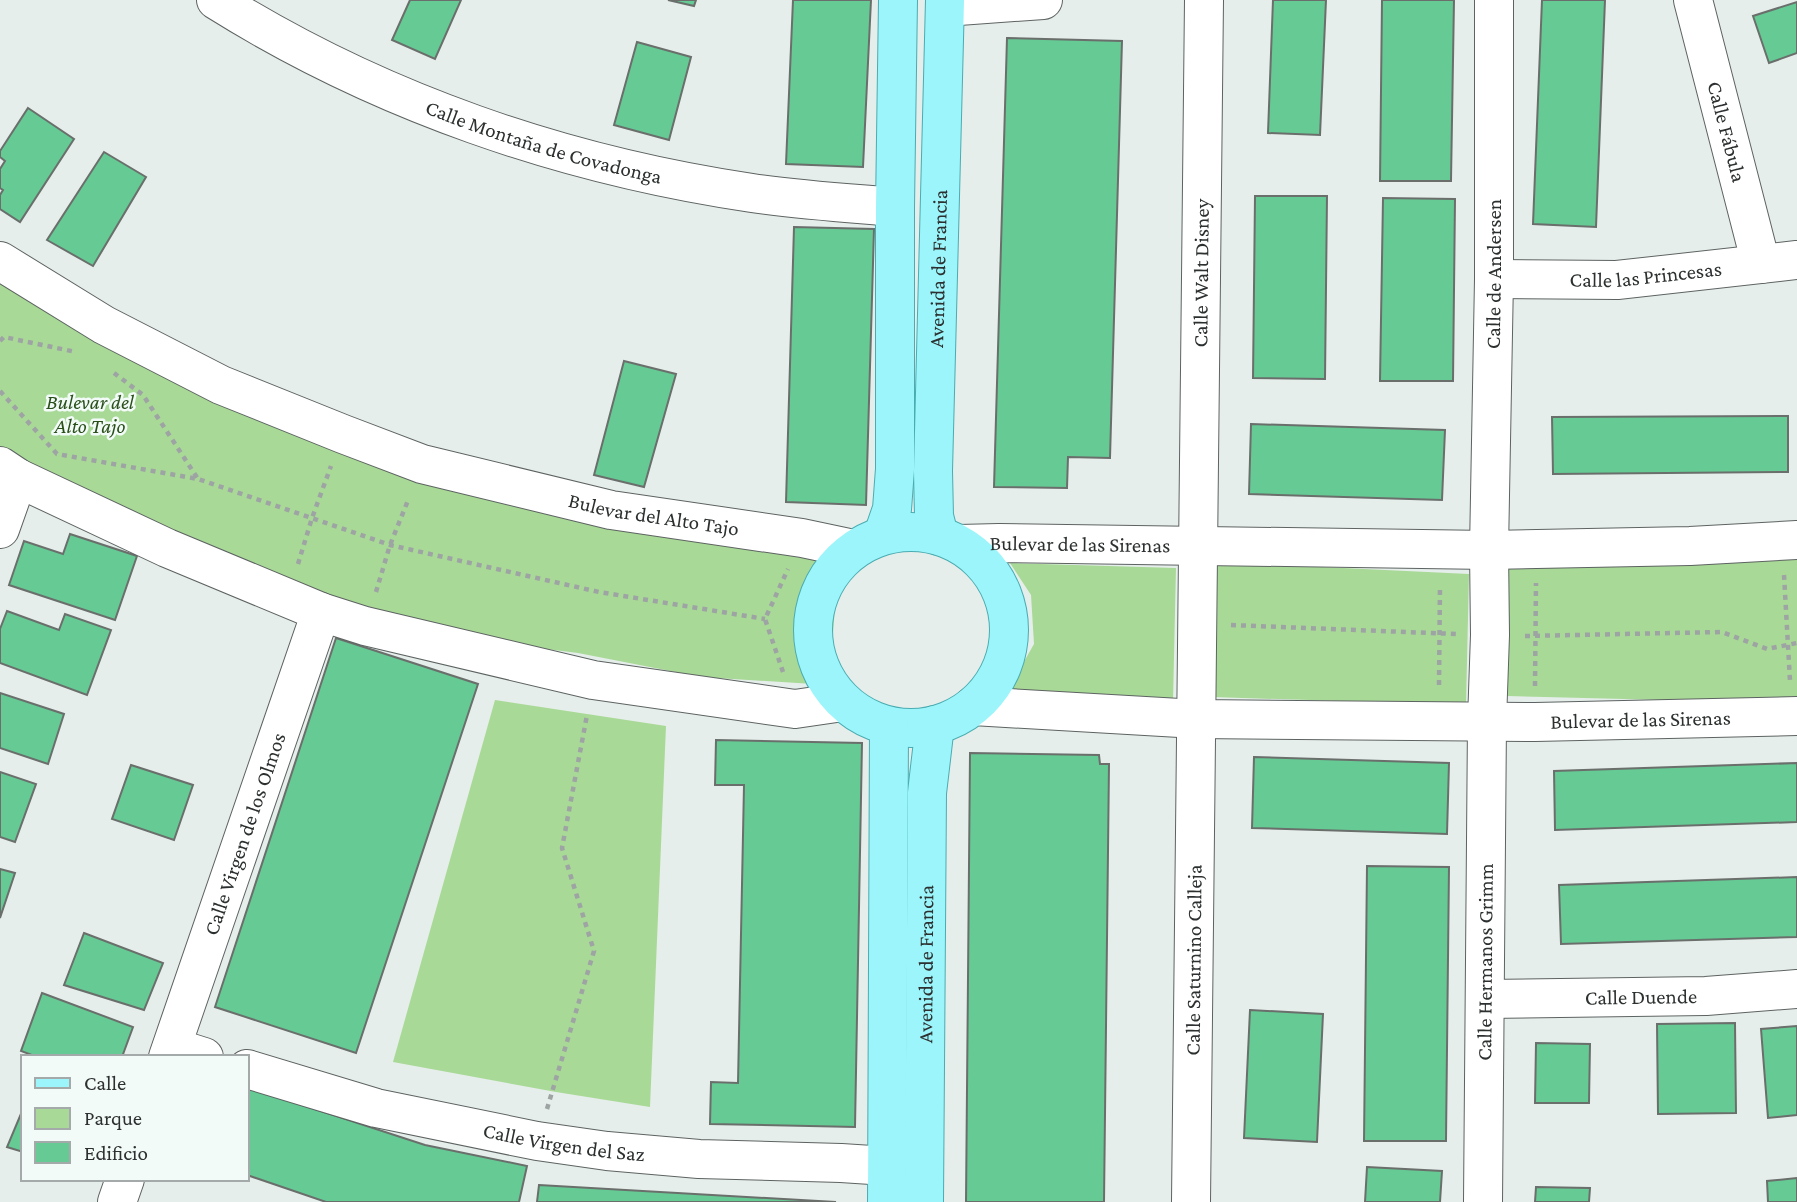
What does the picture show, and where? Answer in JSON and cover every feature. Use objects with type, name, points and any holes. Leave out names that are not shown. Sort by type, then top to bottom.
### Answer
[{"type":"main road","name":"Avenida de Francia","points":[[869,542],[892,509],[895,470],[898,0]]},
{"type":"main road","name":"Avenida de Francia","points":[[945,4],[933,471],[934,516],[949,540]]},
{"type":"main road","points":[[902,532],[921,532],[949,540],[976,557],[990,572],[1001,591],[1009,632],[999,673],[987,691],[972,706],[955,718],[935,725],[912,729],[889,726],[864,717],[843,702],[829,685],[817,660],[812,635],[814,611],[822,587],[869,542],[902,532]]},
{"type":"main road","name":"Avenida de Francia","points":[[924,1202],[926,793],[935,725]]},
{"type":"main road","name":"Avenida de Francia","points":[[887,1184],[889,726]]},
{"type":"street","name":"Calle Montaña de Covadonga","points":[[216,0],[275,35],[362,78],[434,110],[540,146],[657,176],[753,193],[895,207]]},
{"type":"street","points":[[945,4],[1043,0]]},
{"type":"street","name":"Calle Walt Disney","points":[[1200,547],[1205,0]]},
{"type":"street","name":"Calle de Andersen","points":[[1489,550],[1494,279],[1494,0]]},
{"type":"street","name":"Calle Fábula","points":[[1693,0],[1779,262]]},
{"type":"street","name":"Bulevar del Alto Tajo","points":[[0,261],[104,325],[210,379],[422,464],[611,510],[802,538],[869,542]]},
{"type":"street","name":"Calle las Princesas","points":[[1494,279],[1617,280],[1779,262]]},
{"type":"street","points":[[0,529],[9,472],[167,548],[304,605],[365,626],[593,680],[795,709],[843,702]]},
{"type":"street","name":"Bulevar de las Sirenas","points":[[949,540],[1441,550],[1690,546],[1790,541]]},
{"type":"street","name":"Bulevar de las Sirenas","points":[[1197,719],[1200,547]]},
{"type":"street","points":[[1487,721],[1489,550]]},
{"type":"street","name":"Calle Virgen de los Olmos","points":[[181,1054],[304,605]]},
{"type":"street","name":"Bulevar de las Sirenas","points":[[972,706],[1197,719],[1535,722],[1795,717]]},
{"type":"street","name":"Calle Saturnino Calleja","points":[[1191,1202],[1197,719]]},
{"type":"street","name":"Calle Hermanos Grimm","points":[[1483,1202],[1487,721]]},
{"type":"street","name":"Calle Duende","points":[[1485,999],[1706,996],[1797,989]]},
{"type":"street","name":"Calle Virgen del Saz","points":[[248,1069],[376,1108],[537,1141],[607,1152],[841,1163],[887,1184]]},
{"type":"street","points":[[117,1202],[124,1181]]},
{"type":"path","points":[[0,341],[4,337],[79,353]]},
{"type":"path","points":[[112,372],[143,396],[198,479]]},
{"type":"path","points":[[0,391],[57,454],[198,479],[390,545],[599,592],[765,620]]},
{"type":"path","points":[[304,605],[312,519],[343,434]]},
{"type":"path","points":[[365,626],[390,545],[422,464]]},
{"type":"path","points":[[795,709],[765,620],[802,538]]},
{"type":"path","points":[[1790,541],[1795,717]]},
{"type":"path","points":[[1535,722],[1537,548]]},
{"type":"path","points":[[1438,721],[1441,550]]},
{"type":"path","points":[[537,1141],[594,951],[562,848],[593,680]]},
{"type":"green space","name":"Bulevar del Alto Tajo","points":[[0,251],[104,325],[422,464],[791,556],[817,559],[816,562],[838,568],[829,685],[701,677],[578,653],[365,626],[0,466]]},
{"type":"green space","points":[[1797,554],[1797,696],[1745,702],[1507,696],[1507,567]]},
{"type":"green space","points":[[1216,562],[1469,574],[1466,705],[1212,697]]},
{"type":"green space","points":[[1010,563],[1176,568],[1173,702],[1005,695],[1034,644],[1031,595]]},
{"type":"green space","points":[[495,700],[666,726],[650,1107],[393,1062]]},
{"type":"building","points":[[410,0],[461,0],[435,59],[392,40]]},
{"type":"building","points":[[668,0],[696,0],[694,6]]},
{"type":"building","points":[[793,0],[871,0],[863,167],[786,164]]},
{"type":"building","points":[[1273,0],[1326,0],[1320,135],[1268,133]]},
{"type":"building","points":[[1382,0],[1454,0],[1451,181],[1380,181]]},
{"type":"building","points":[[1542,0],[1605,0],[1596,227],[1533,224]]},
{"type":"building","points":[[1797,2],[1797,53],[1769,63],[1753,16]]},
{"type":"building","points":[[1007,38],[1122,41],[1110,458],[1068,457],[1067,488],[994,487]]},
{"type":"building","points":[[637,42],[691,57],[669,140],[614,125]]},
{"type":"building","points":[[28,108],[74,139],[20,222],[0,209],[0,195],[3,190],[0,188],[0,169],[5,161],[0,157],[0,151]]},
{"type":"building","points":[[104,152],[146,177],[93,266],[47,240]]},
{"type":"building","points":[[1255,196],[1327,196],[1325,379],[1253,378]]},
{"type":"building","points":[[1383,198],[1455,199],[1453,381],[1380,381]]},
{"type":"building","points":[[794,227],[874,229],[866,505],[786,502]]},
{"type":"building","points":[[624,361],[676,374],[644,487],[594,475]]},
{"type":"building","points":[[1788,416],[1788,472],[1553,474],[1552,417]]},
{"type":"building","points":[[1251,424],[1445,430],[1442,500],[1249,494]]},
{"type":"building","points":[[70,534],[137,556],[115,620],[9,585],[24,541],[63,554]]},
{"type":"building","points":[[7,611],[59,630],[65,614],[111,630],[87,695],[0,663],[0,629]]},
{"type":"building","points":[[336,638],[478,684],[356,1053],[215,1007]]},
{"type":"building","points":[[0,693],[64,714],[48,764],[0,748]]},
{"type":"building","points":[[716,740],[862,743],[855,1127],[710,1124],[711,1082],[738,1083],[744,785],[715,785]]},
{"type":"building","points":[[970,753],[1099,755],[1100,764],[1109,764],[1104,1202],[966,1202]]},
{"type":"building","points":[[1254,757],[1449,763],[1447,834],[1252,828]]},
{"type":"building","points":[[1797,763],[1797,822],[1555,830],[1554,771]]},
{"type":"building","points":[[131,765],[193,785],[174,840],[112,819]]},
{"type":"building","points":[[0,772],[36,784],[15,842],[0,837]]},
{"type":"building","points":[[1367,866],[1449,867],[1446,1141],[1364,1141]]},
{"type":"building","points":[[0,869],[15,873],[0,918]]},
{"type":"building","points":[[1797,877],[1797,937],[1561,944],[1559,885]]},
{"type":"building","points":[[84,933],[163,963],[144,1010],[64,985]]},
{"type":"building","points":[[42,993],[133,1027],[123,1055],[32,1055],[21,1051]]},
{"type":"building","points":[[1250,1010],[1323,1014],[1317,1142],[1244,1138]]},
{"type":"building","points":[[1735,1023],[1736,1113],[1658,1114],[1657,1024]]},
{"type":"building","points":[[1797,1026],[1797,1115],[1768,1118],[1761,1029]]},
{"type":"building","points":[[1536,1043],[1590,1044],[1589,1103],[1535,1103]]},
{"type":"building","points":[[248,1087],[425,1145],[527,1166],[519,1202],[326,1202],[248,1175]]},
{"type":"building","points":[[21,1114],[21,1151],[7,1147]]},
{"type":"building","points":[[1367,1167],[1442,1171],[1440,1202],[1365,1202]]},
{"type":"building","points":[[1797,1178],[1797,1202],[1768,1202],[1767,1181]]},
{"type":"building","points":[[539,1185],[836,1202],[537,1202]]},
{"type":"building","points":[[1536,1187],[1590,1188],[1589,1202],[1535,1202]]}]
